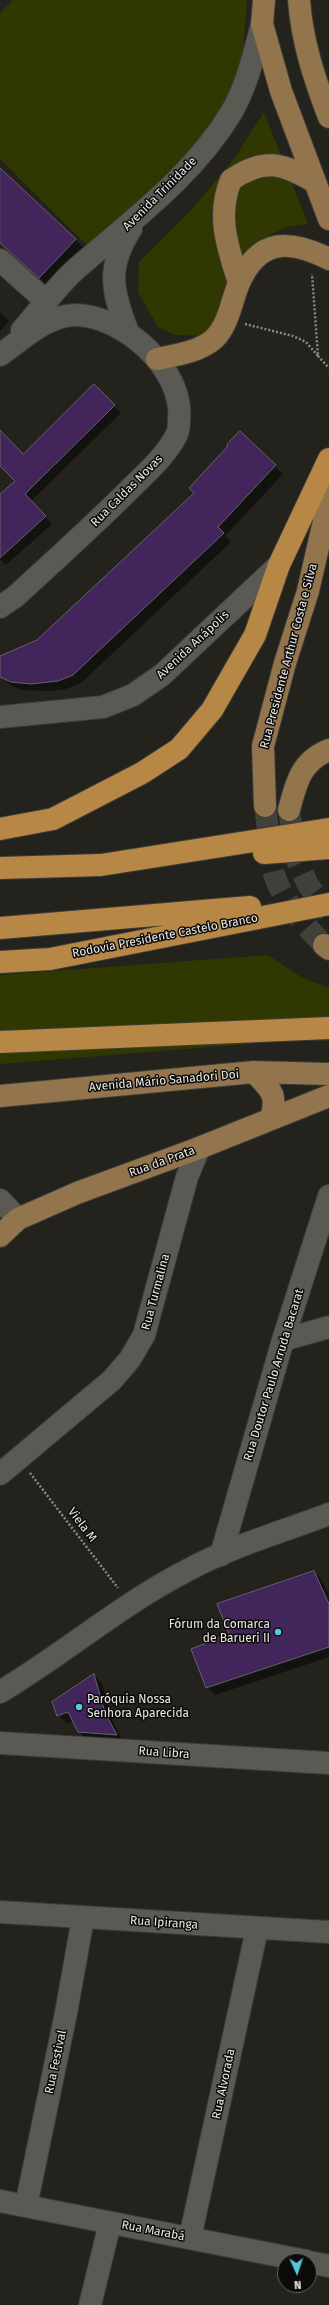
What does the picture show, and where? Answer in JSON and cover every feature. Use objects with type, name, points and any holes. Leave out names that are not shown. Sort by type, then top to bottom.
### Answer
[{"type":"highway","points":[[0,829],[53,819],[142,773],[179,749],[212,710],[254,635],[279,565],[329,459]]},
{"type":"highway","points":[[0,868],[101,865],[329,829]]},
{"type":"highway","points":[[0,874],[329,848]]},
{"type":"highway","name":"Rodovia Presidente Castelo Branco","points":[[0,928],[329,901]]},
{"type":"highway","name":"Rodovia Presidente Castelo Branco","points":[[0,962],[50,959],[329,904]]},
{"type":"highway","points":[[0,1042],[329,1028]]},
{"type":"main road","points":[[258,0],[262,24],[281,91],[329,219]]},
{"type":"main road","points":[[262,24],[264,0]]},
{"type":"main road","points":[[299,0],[301,26],[312,72],[329,117]]},
{"type":"main road","points":[[239,283],[228,248],[223,220],[224,196],[231,180],[257,166],[276,164],[294,170],[315,182]]},
{"type":"main road","points":[[157,359],[200,348],[213,340],[226,321],[239,283],[252,262],[268,248],[287,245],[320,254]]},
{"type":"main road","name":"Rua Presidente Arthur Costa e Silva","points":[[265,806],[263,746],[285,663],[308,591],[328,497]]},
{"type":"main road","points":[[288,810],[297,779],[316,755],[329,750]]},
{"type":"main road","points":[[254,1072],[274,1096],[275,1104],[271,1119]]},
{"type":"main road","name":"Avenida Mário Sanadori Doi","points":[[0,1096],[254,1072],[329,1074]]},
{"type":"main road","name":"Rua da Prata","points":[[0,1236],[18,1219],[77,1193],[199,1148],[329,1096]]},
{"type":"street","name":"Avenida Trinidade","points":[[0,355],[75,270],[137,219],[212,141],[232,111],[250,71],[262,24]]},
{"type":"street","points":[[128,332],[116,302],[113,283],[115,264],[123,241],[137,219]]},
{"type":"street","points":[[0,260],[47,302]]},
{"type":"street","name":"Rua Caldas Novas","points":[[0,355],[43,324],[62,317],[77,315],[106,322],[128,332],[157,359],[176,388],[180,409],[178,432],[164,454],[103,515],[16,596],[0,607]]},
{"type":"street","name":"Avenida Anápolis","points":[[0,717],[103,707],[133,695],[162,675],[279,565]]},
{"type":"street","name":"Rua Turmalina","points":[[0,1474],[112,1380],[130,1359],[144,1335],[187,1177],[199,1148]]},
{"type":"street","name":"Rua Doutor Paulo Arruda Bacarat","points":[[221,1555],[283,1340],[329,1196]]},
{"type":"street","points":[[0,1200],[18,1219]]},
{"type":"street","points":[[283,1340],[329,1327]]},
{"type":"street","points":[[0,1692],[28,1675],[130,1603],[189,1569],[221,1555],[329,1514]]},
{"type":"street","name":"Rua Libra","points":[[0,1743],[329,1763]]},
{"type":"street","name":"Rua Ipiranga","points":[[0,1912],[257,1929],[329,1932]]},
{"type":"street","name":"Rua Festival","points":[[26,2206],[66,2013],[83,1918]]},
{"type":"street","name":"Rua Alvorada","points":[[190,2238],[257,1929]]},
{"type":"street","name":"Rua Marabá","points":[[0,2201],[277,2255]]},
{"type":"street","points":[[90,2305],[110,2223]]},
{"type":"street","points":[[317,2264],[329,2266]]},
{"type":"path","points":[[318,356],[320,254]]},
{"type":"path","points":[[226,321],[271,329],[293,336],[306,342],[329,368]]},
{"type":"path","name":"Viela M","points":[[19,1458],[130,1603]]},
{"type":"green space","points":[[13,0],[247,0],[242,66],[228,105],[199,148],[90,248],[0,159],[0,13]]},
{"type":"green space","points":[[264,112],[308,224],[286,227],[251,245],[230,285],[218,325],[203,336],[175,335],[158,327],[138,292],[139,262],[195,206],[235,157]]},
{"type":"green space","points":[[268,955],[301,977],[329,988],[329,1041],[298,1040],[0,1064],[0,975]]},
{"type":"building","points":[[0,168],[76,239],[39,278],[0,243]]},
{"type":"building","points":[[94,384],[115,405],[25,494],[46,516],[0,558],[0,494],[15,481],[0,466],[0,430],[23,454]]},
{"type":"building","points":[[240,431],[276,465],[218,527],[224,533],[73,675],[58,681],[31,684],[11,682],[0,677],[0,656],[37,640],[194,493],[189,488]]},
{"type":"building","name":"Fórum da Comarca de Barueri II","points":[[314,1571],[329,1604],[329,1647],[206,1688],[191,1649],[229,1634],[217,1604]]},
{"type":"building","name":"Paróquia Nossa Senhora Aparecida","points":[[94,1674],[105,1713],[117,1735],[78,1732],[68,1712],[57,1716],[52,1702]]},
{"type":"tunnel","points":[[265,806],[273,870],[276,880],[287,901],[324,945]]},
{"type":"tunnel","points":[[289,810],[296,858],[308,885],[329,913]]},
{"type":"place","name":"Fórum da Comarca de Barueri II","points":[[278,1632]]},
{"type":"place","name":"Paróquia Nossa Senhora Aparecida","points":[[79,1707]]}]
